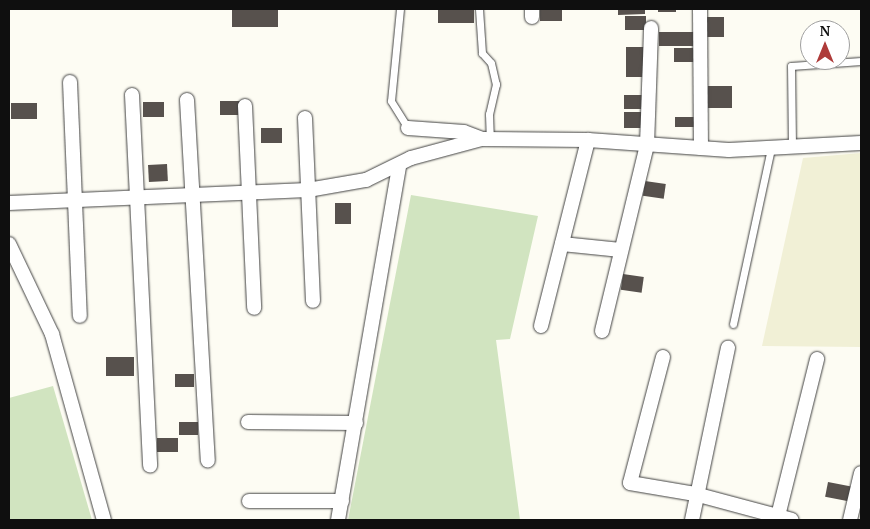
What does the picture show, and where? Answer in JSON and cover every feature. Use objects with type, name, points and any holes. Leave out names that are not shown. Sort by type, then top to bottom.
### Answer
[{"type":"street","points":[[700,9],[701,148]]},
{"type":"street","points":[[602,331],[647,144],[651,28]]},
{"type":"street","points":[[70,82],[80,316]]},
{"type":"street","points":[[132,95],[150,466]]},
{"type":"street","points":[[187,100],[191,195],[208,460]]},
{"type":"street","points":[[245,106],[254,308]]},
{"type":"street","points":[[305,118],[313,301]]},
{"type":"street","points":[[408,128],[464,132],[486,140]]},
{"type":"street","points":[[9,203],[308,190],[366,180],[399,167],[418,156],[486,140],[588,140],[701,148],[772,148],[861,142]]},
{"type":"street","points":[[541,326],[588,140]]},
{"type":"street","points":[[338,520],[399,167]]},
{"type":"street","points":[[9,244],[52,334],[104,520]]},
{"type":"street","points":[[562,244],[621,250]]},
{"type":"street","points":[[692,520],[695,494],[728,348]]},
{"type":"street","points":[[663,357],[630,483],[695,494],[777,519],[792,520]]},
{"type":"street","points":[[777,519],[818,360]]},
{"type":"street","points":[[248,422],[356,423]]},
{"type":"street","points":[[850,520],[861,473]]},
{"type":"street","points":[[249,500],[342,500]]},
{"type":"lane","points":[[400,9],[391,101],[408,128]]},
{"type":"lane","points":[[478,9],[482,53],[491,63],[496,84],[489,114],[486,140]]},
{"type":"lane","points":[[792,146],[791,66],[861,61]]},
{"type":"lane","points":[[733,324],[772,148]]},
{"type":"green space","points":[[861,153],[861,347],[762,346],[803,158]]},
{"type":"green space","points":[[411,195],[538,216],[510,339],[496,340],[520,520],[348,520]]},
{"type":"green space","points":[[53,386],[92,520],[9,520],[9,398]]},
{"type":"building","points":[[232,9],[278,9],[278,27],[232,27]]},
{"type":"building","points":[[438,9],[474,9],[474,23],[438,23]]},
{"type":"building","points":[[540,9],[562,9],[562,21],[540,21]]},
{"type":"building","points":[[618,9],[645,9],[645,14],[618,15]]},
{"type":"building","points":[[658,9],[676,9],[676,12],[658,12]]},
{"type":"building","points":[[625,16],[646,16],[646,30],[625,30]]},
{"type":"building","points":[[707,17],[724,17],[724,37],[707,37]]},
{"type":"building","points":[[659,32],[697,32],[697,46],[659,46]]},
{"type":"building","points":[[626,47],[646,47],[646,77],[626,77]]},
{"type":"building","points":[[674,48],[695,48],[695,62],[674,62]]},
{"type":"building","points":[[707,86],[732,86],[732,108],[707,108]]},
{"type":"building","points":[[624,95],[645,95],[645,109],[624,109]]},
{"type":"building","points":[[220,101],[241,101],[241,115],[220,115]]},
{"type":"building","points":[[143,102],[164,102],[164,117],[143,117]]},
{"type":"building","points":[[11,103],[37,103],[37,119],[11,119]]},
{"type":"building","points":[[624,112],[642,112],[642,128],[624,128]]},
{"type":"building","points":[[675,117],[695,117],[695,127],[675,127]]},
{"type":"building","points":[[261,128],[282,128],[282,143],[261,143]]},
{"type":"building","points":[[167,164],[168,181],[149,182],[148,165]]},
{"type":"building","points":[[645,181],[666,184],[664,199],[643,196]]},
{"type":"building","points":[[335,203],[351,203],[351,224],[335,224]]},
{"type":"building","points":[[623,274],[644,277],[642,293],[621,290]]},
{"type":"building","points":[[106,357],[134,357],[134,376],[106,376]]},
{"type":"building","points":[[175,374],[194,374],[194,387],[175,387]]},
{"type":"building","points":[[179,422],[198,422],[198,435],[179,435]]},
{"type":"building","points":[[157,438],[178,438],[178,452],[157,452]]},
{"type":"building","points":[[828,482],[853,487],[850,501],[825,497]]}]
